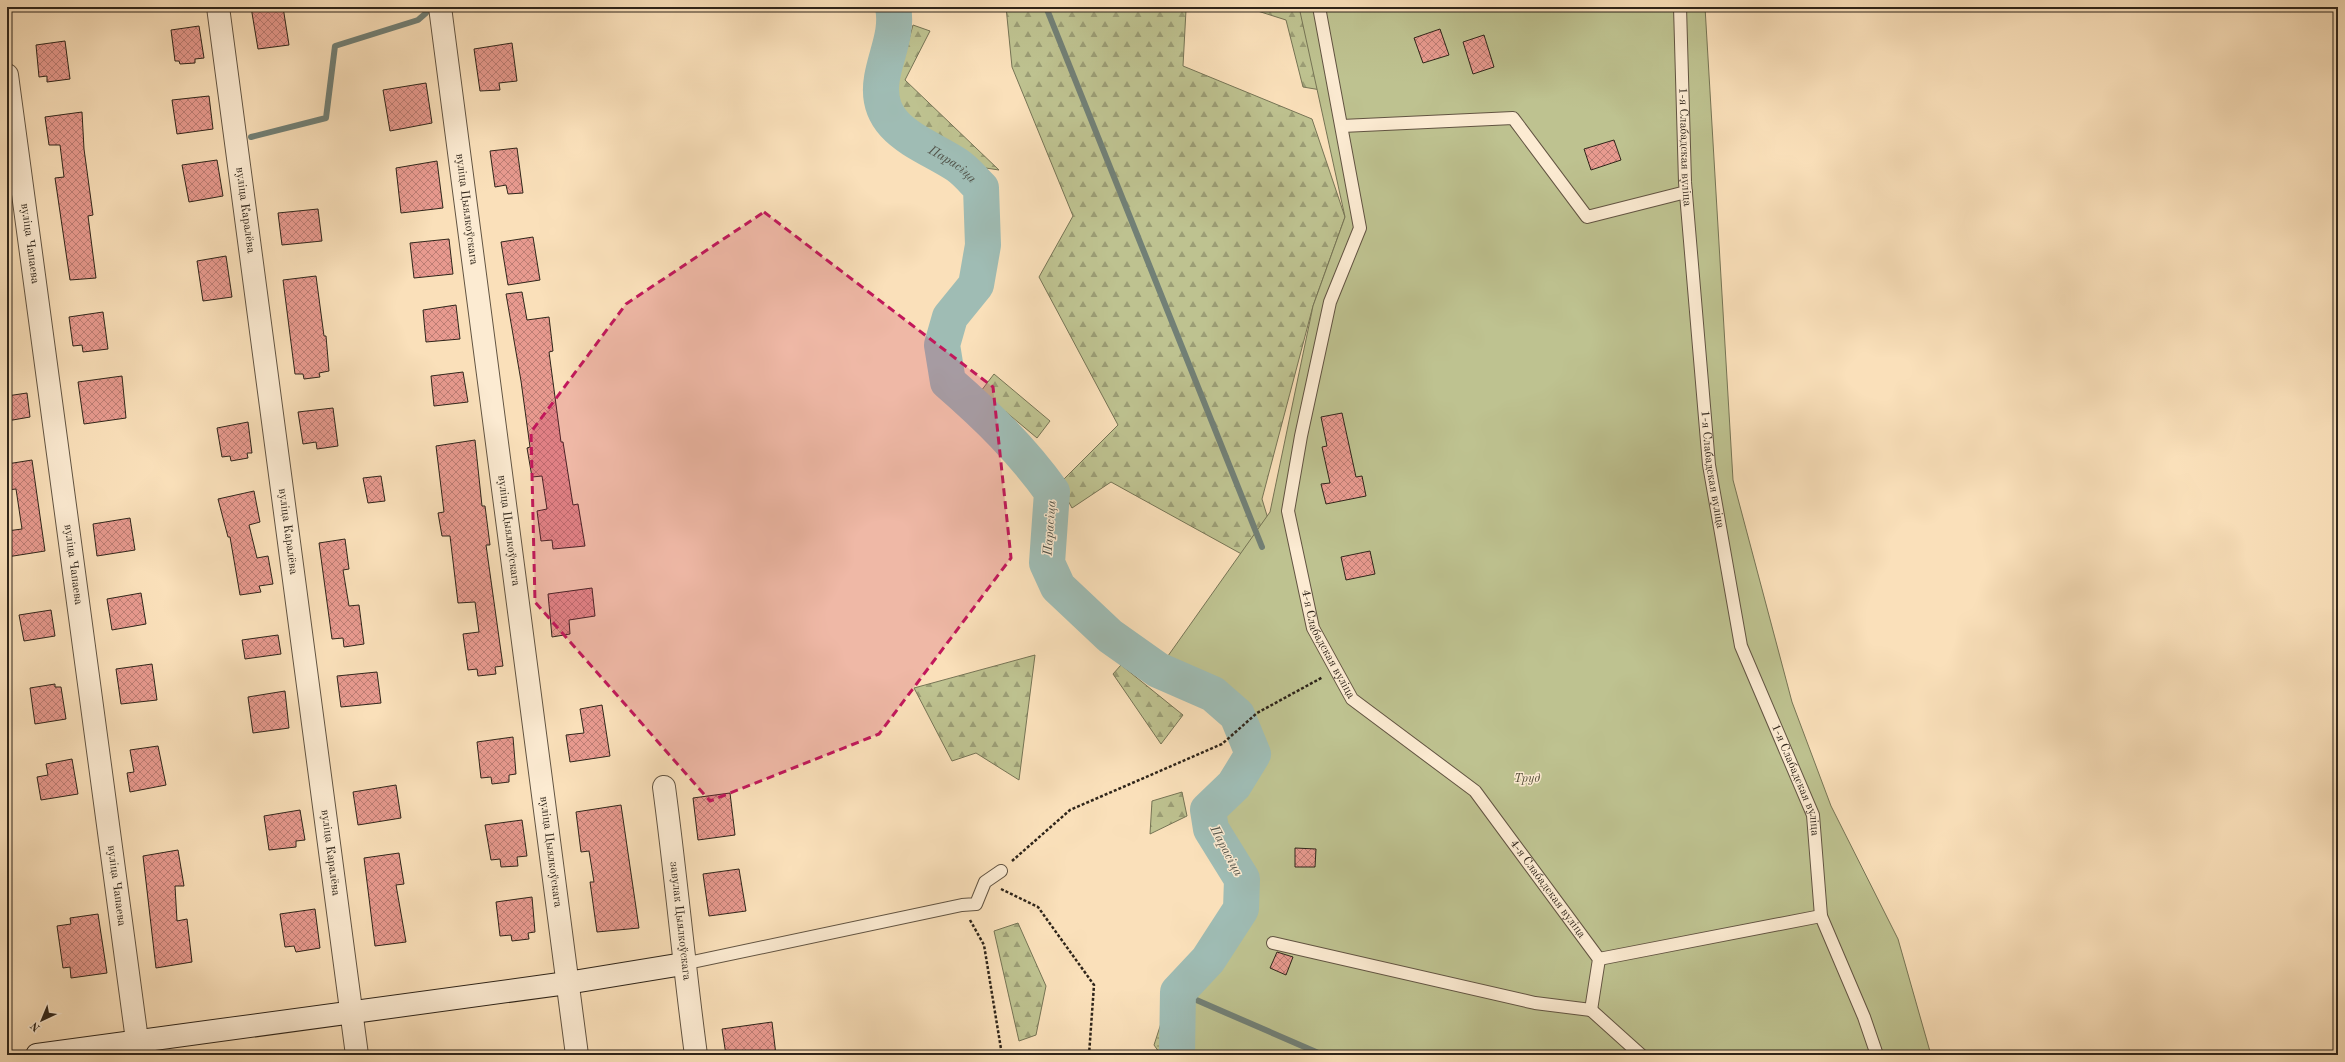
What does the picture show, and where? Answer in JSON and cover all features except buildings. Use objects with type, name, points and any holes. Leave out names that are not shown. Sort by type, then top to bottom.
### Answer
[{"type":"street","name":"вуліца Каралёва","points":[[218,7],[350,1012],[357,1055]]},
{"type":"street","name":"вуліца Цыялкоўскага","points":[[440,7],[577,1055]]},
{"type":"street","name":"вуліца Чапаева","points":[[7,75],[138,1048]]},
{"type":"street","name":"завулак Цыялкоўскага","points":[[664,787],[674,864],[683,964],[696,1055]]},
{"type":"street","points":[[37,1055],[138,1048],[350,1012],[567,983],[683,964]]},
{"type":"lane","name":"4-я Слабадская вуліца","points":[[1319,7],[1360,228],[1330,302],[1301,436],[1288,511],[1313,628],[1352,699],[1475,791],[1599,959]]},
{"type":"lane","name":"1-я Слабадская вуліца","points":[[1680,7],[1686,192],[1709,465],[1740,638],[1813,814],[1821,916],[1864,1017],[1877,1055]]},
{"type":"lane","points":[[1342,126],[1513,118],[1587,217],[1686,192]]},
{"type":"lane","points":[[683,964],[962,905],[976,904],[985,882],[1001,871]]},
{"type":"lane","points":[[1591,1010],[1599,959],[1821,916]]},
{"type":"lane","points":[[1273,943],[1535,1004],[1591,1010],[1641,1055]]},
{"type":"path","points":[[1001,871],[1070,810],[1222,744],[1257,713],[1336,670]]},
{"type":"path","points":[[985,882],[1038,907],[1094,986],[1089,1055]]},
{"type":"path","points":[[962,905],[984,946],[1002,1055]]},
{"type":"highlighted area","points":[[764,212],[993,387],[1011,558],[879,734],[710,801],[535,602],[531,432],[626,304]]},
{"type":"green space","points":[[1006,7],[1184,7],[1186,10],[1183,66],[1312,119],[1345,217],[1313,306],[1262,499],[1309,654],[1256,562],[1111,482],[1072,508],[1059,484],[1118,425],[1039,277],[1073,216],[1012,67]]},
{"type":"green space","points":[[1245,7],[1303,7],[1327,91],[1303,87],[1286,20]]},
{"type":"green space","name":"Труд","points":[[1299,7],[1705,7],[1733,480],[1792,702],[1831,806],[1898,939],[1931,1055],[1177,1055],[1178,992],[1208,960],[1241,909],[1242,879],[1211,829],[1208,810],[1234,785],[1253,754],[1237,715],[1213,694],[1158,670],[1270,512],[1313,306],[1345,217]]},
{"type":"green space","points":[[913,25],[930,31],[905,80],[999,170],[979,167],[891,104]]},
{"type":"green space","points":[[994,374],[1050,421],[1037,438],[981,391]]},
{"type":"green space","points":[[1035,655],[1019,780],[976,753],[952,761],[914,688]]},
{"type":"green space","points":[[1121,665],[1183,715],[1161,744],[1113,674]]},
{"type":"green space","points":[[1182,792],[1187,816],[1150,834],[1152,801]]},
{"type":"green space","points":[[1252,916],[1197,1055],[1161,1055],[1154,1045],[1179,968]]},
{"type":"green space","points":[[1018,923],[1046,986],[1036,1035],[1019,1041],[994,931]]},
{"type":"waterway","name":"Парасіца","points":[[893,7],[893,34],[882,78],[881,96],[885,110],[893,122],[903,132],[957,165],[981,188],[983,245],[976,285],[950,317],[942,345],[948,382],[1003,434],[1029,462],[1052,492],[1047,563],[1058,587],[1110,636],[1158,670],[1213,694],[1237,715],[1253,754],[1234,785],[1208,810],[1211,829],[1242,879],[1241,909],[1208,960],[1178,992],[1177,1055]]},
{"type":"waterway","points":[[1046,7],[1262,547]]},
{"type":"waterway","points":[[251,137],[326,118],[335,46],[418,20],[426,13]]},
{"type":"waterway","points":[[1178,992],[1323,1055]]}]
